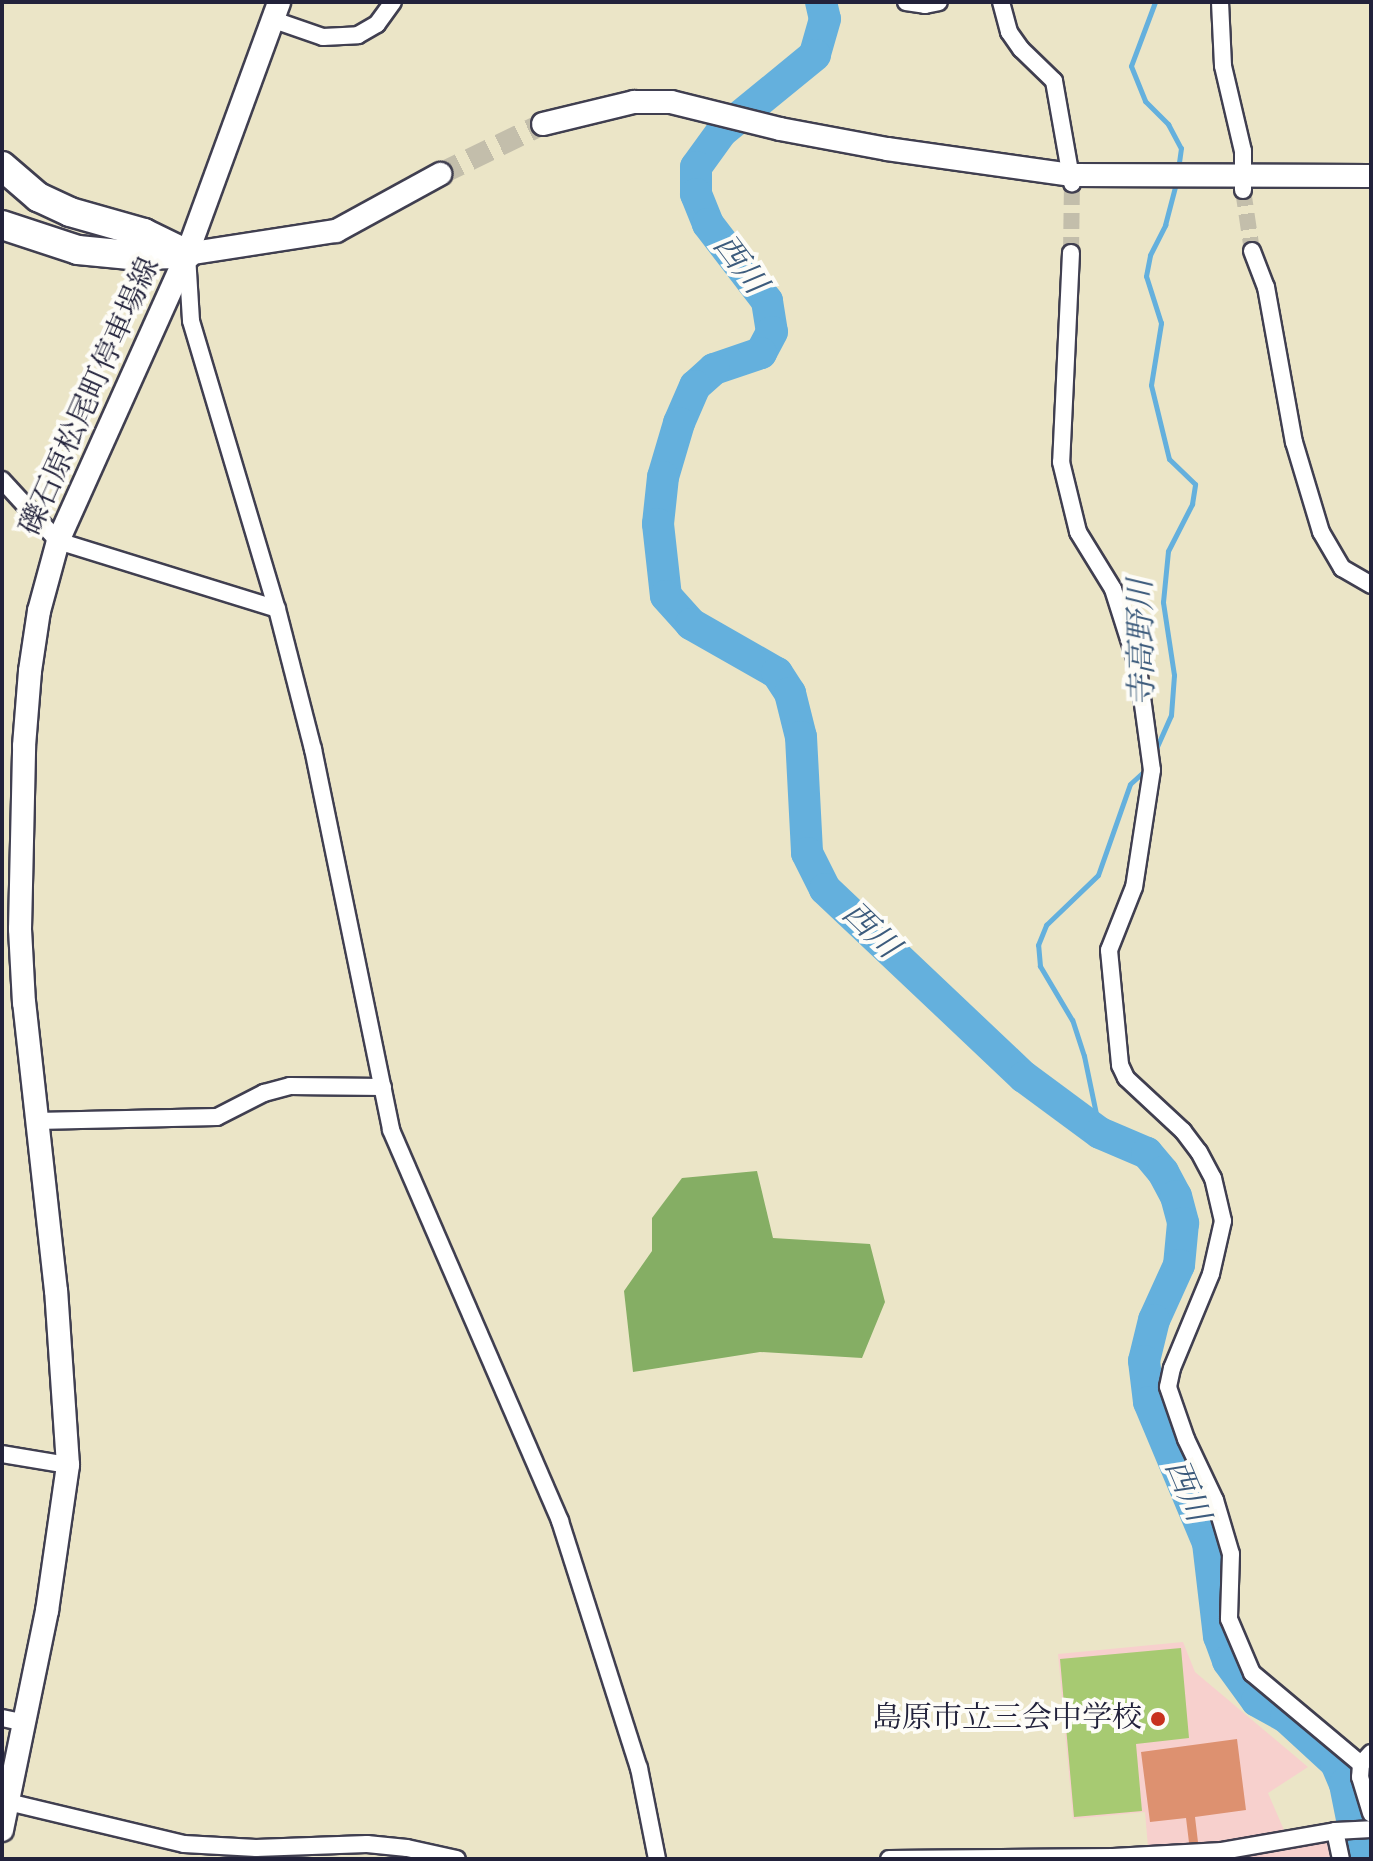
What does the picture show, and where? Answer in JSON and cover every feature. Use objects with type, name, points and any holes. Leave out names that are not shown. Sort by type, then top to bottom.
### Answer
[{"type":"highway","points":[[2,166],[38,197],[70,212],[144,233],[187,254]]},
{"type":"highway","points":[[2,225],[78,250],[130,255],[187,254]]},
{"type":"main road","name":"礫石原松尾町停車場線","points":[[2,1830],[49,1597],[68,1465],[56,1291],[36,1121],[20,929],[24,746],[39,611],[58,541],[187,254],[275,11]]},
{"type":"main road","points":[[543,124],[634,102],[671,102],[780,129],[1072,179],[1169,173],[1203,173],[1242,182],[1371,176]]},
{"type":"main road","points":[[187,254],[336,231],[440,174]]},
{"type":"street","points":[[275,11],[323,37],[358,35],[377,24],[393,2]]},
{"type":"street","points":[[906,2],[925,5],[939,2]]},
{"type":"street","points":[[1001,2],[1009,32],[1021,49],[1054,81],[1072,179]]},
{"type":"street","points":[[1220,2],[1223,66],[1243,151],[1242,182]]},
{"type":"street","points":[[1252,251],[1266,287],[1294,442],[1321,532],[1342,568],[1371,585]]},
{"type":"street","points":[[889,1859],[1113,1857],[1207,1852],[1370,1824],[1360,1777],[1366,1758],[1252,1673],[1229,1619],[1231,1554],[1215,1500],[1186,1439],[1168,1387],[1172,1368],[1211,1274],[1223,1221],[1213,1178],[1199,1152],[1183,1131],[1126,1078],[1120,1065],[1109,950],[1137,875],[1152,770],[1138,668],[1113,589],[1078,532],[1061,462],[1071,253]]},
{"type":"street","points":[[187,254],[191,321],[277,609],[313,749],[359,988],[391,1130],[402,1163],[560,1521],[639,1768],[657,1859]]},
{"type":"street","points":[[2,480],[58,541],[277,609]]},
{"type":"street","points":[[36,1121],[217,1117],[264,1093],[290,1086],[383,1087]]},
{"type":"street","points":[[2,1454],[68,1465]]},
{"type":"street","points":[[2,1718],[25,1723]]},
{"type":"street","points":[[8,1802],[184,1844],[256,1848],[367,1844],[407,1848],[457,1859]]},
{"type":"street","points":[[1340,1830],[1341,1859]]},
{"type":"shaded area","name":"島原市立三会中学校","points":[[1183,1642],[1195,1672],[1308,1767],[1268,1793],[1284,1830],[1262,1838],[1148,1847],[1145,1812],[1073,1819],[1058,1654]]},
{"type":"shaded area","points":[[1331,1838],[1336,1859],[1208,1859]]},
{"type":"green space","points":[[757,1171],[773,1238],[870,1244],[885,1302],[862,1358],[760,1352],[633,1372],[624,1291],[652,1251],[652,1218],[682,1178]]},
{"type":"green space","points":[[1181,1648],[1189,1738],[1136,1744],[1142,1811],[1074,1817],[1060,1659]]},
{"type":"building","points":[[1237,1739],[1246,1810],[1195,1817],[1200,1859],[1191,1859],[1186,1818],[1150,1822],[1141,1752]]},
{"type":"waterway","name":"西川","points":[[821,2],[825,19],[815,55],[722,131],[696,167],[696,194],[708,224],[767,301],[772,332],[761,353],[714,369],[695,386],[679,423],[663,477],[658,524],[666,596],[691,624],[777,673],[790,693],[801,737],[807,853],[825,889],[1024,1077],[1100,1133],[1147,1153],[1163,1172],[1176,1196],[1183,1223],[1179,1265],[1154,1320],[1144,1361],[1149,1402],[1208,1543],[1219,1636],[1228,1661],[1257,1701],[1286,1717],[1336,1763],[1345,1784],[1360,1859]]},
{"type":"waterway","name":"寺高野川","points":[[1155,2],[1131,66],[1145,101],[1168,124],[1181,148],[1178,169]]},
{"type":"waterway","name":"寺高野川","points":[[1155,751],[1171,715],[1174,675],[1163,602],[1168,551],[1192,504],[1195,484],[1169,459],[1151,385],[1161,323],[1146,276],[1150,255],[1165,225],[1176,183]]},
{"type":"waterway","name":"寺高野川","points":[[1100,1133],[1084,1056],[1072,1020],[1040,966],[1038,945],[1046,925],[1098,875],[1130,784],[1148,768]]},
{"type":"tunnel","points":[[440,174],[543,124]]},
{"type":"tunnel","points":[[1071,253],[1072,183]]},
{"type":"tunnel","points":[[1243,190],[1252,251]]},
{"type":"place","name":"島原市立三会中学校","points":[[1158,1719]]}]
